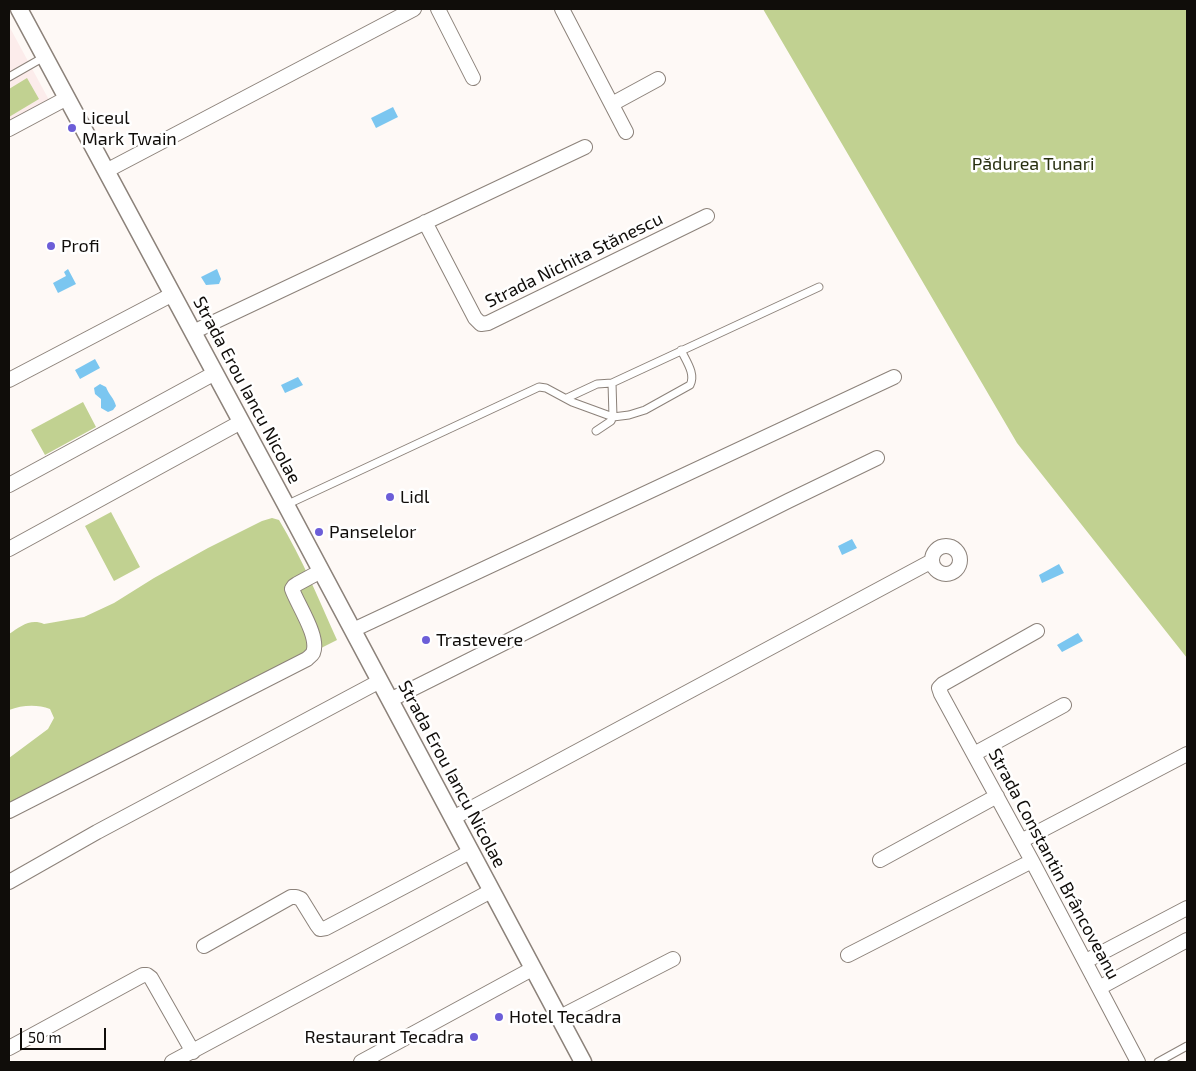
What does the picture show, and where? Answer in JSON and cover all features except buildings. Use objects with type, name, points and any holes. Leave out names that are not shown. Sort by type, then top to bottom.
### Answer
[{"type":"street","name":"Strada Erou Iancu Nicolae","points":[[19,9],[194,332],[583,1062]]},
{"type":"street","points":[[106,171],[414,9]]},
{"type":"street","points":[[438,9],[473,78]]},
{"type":"street","points":[[562,9],[626,132]]},
{"type":"street","points":[[612,104],[658,78]]},
{"type":"street","points":[[9,129],[67,98]]},
{"type":"street","points":[[194,332],[585,147]]},
{"type":"street","name":"Strada Nichita Stănescu","points":[[425,222],[475,318],[481,324],[488,323],[707,216]]},
{"type":"street","name":"Strada Erou Iancu Nicolae","points":[[9,380],[173,294]]},
{"type":"street","points":[[9,485],[215,373]]},
{"type":"street","points":[[353,630],[894,377]]},
{"type":"street","points":[[9,548],[241,422]]},
{"type":"street","points":[[390,700],[877,458]]},
{"type":"street","points":[[453,818],[932,560]]},
{"type":"street","points":[[9,812],[307,659],[312,654],[314,647],[312,634],[292,589],[297,584],[322,571]]},
{"type":"street","name":"Strada Constantin Brâncoveanu","points":[[1037,632],[939,688],[1086,961],[1134,1061]]},
{"type":"street","points":[[9,882],[106,827],[380,681]]},
{"type":"street","points":[[974,754],[1064,705]]},
{"type":"street","points":[[1021,840],[1187,754]]},
{"type":"street","points":[[880,860],[997,796]]},
{"type":"street","points":[[204,946],[291,897],[301,899],[320,929],[326,928],[470,852]]},
{"type":"street","points":[[848,955],[1032,861]]},
{"type":"street","points":[[172,1062],[491,891]]},
{"type":"street","points":[[1086,961],[1187,908]]},
{"type":"street","points":[[1099,988],[1187,940]]},
{"type":"street","points":[[558,1018],[673,959]]},
{"type":"street","points":[[361,1062],[532,969]]},
{"type":"street","points":[[9,1048],[147,974],[193,1052]]},
{"type":"lane","points":[[9,77],[45,57]]},
{"type":"lane","points":[[566,398],[597,384],[612,383],[819,287]]},
{"type":"lane","points":[[613,417],[629,415],[644,410],[690,386],[692,374],[682,350]]},
{"type":"lane","points":[[596,430],[611,421],[613,417],[612,383]]},
{"type":"lane","name":"Strada Erou Iancu Nicolae","points":[[286,505],[539,388],[546,388],[572,402],[613,417]]},
{"type":"lane","points":[[1158,1062],[1187,1046]]},
{"type":"shaded area","points":[[9,26],[49,100],[9,121]]},
{"type":"green space","name":"Pădurea Tunari","points":[[763,9],[1187,9],[1187,658],[1017,443]]},
{"type":"green space","points":[[27,78],[39,99],[9,117],[9,89]]},
{"type":"green space","points":[[83,402],[96,427],[45,455],[31,430]]},
{"type":"green space","points":[[111,512],[140,567],[114,581],[85,526]]},
{"type":"green space","points":[[272,518],[279,520],[295,549],[337,640],[9,805],[9,758],[48,729],[54,718],[50,709],[40,706],[24,706],[9,710],[9,634],[21,626],[34,622],[44,624],[84,617],[114,603],[208,548],[262,521]]},
{"type":"water","points":[[393,107],[398,117],[376,128],[371,118]]},
{"type":"water","points":[[68,269],[76,284],[58,293],[53,283],[66,276],[64,272]]},
{"type":"water","points":[[217,269],[221,279],[219,284],[206,285],[201,277]]},
{"type":"water","points":[[95,359],[100,368],[80,379],[75,370]]},
{"type":"water","points":[[298,377],[303,385],[285,393],[281,385]]},
{"type":"water","points":[[100,384],[106,387],[116,406],[108,412],[101,408],[101,399],[95,394],[94,388]]},
{"type":"water","points":[[852,539],[857,548],[842,555],[838,546]]},
{"type":"water","points":[[1059,564],[1064,573],[1042,583],[1039,575]]},
{"type":"water","points":[[1078,633],[1083,641],[1062,652],[1057,645]]},
{"type":"place","name":"Liceul Mark Twain","points":[[72,128]]},
{"type":"place","name":"Profi","points":[[51,246]]},
{"type":"place","name":"Lidl","points":[[390,497]]},
{"type":"place","name":"Panselelor","points":[[319,532]]},
{"type":"place","name":"Trastevere","points":[[426,640]]},
{"type":"place","name":"Hotel Tecadra","points":[[499,1017]]},
{"type":"place","name":"Restaurant Tecadra","points":[[474,1037]]}]
